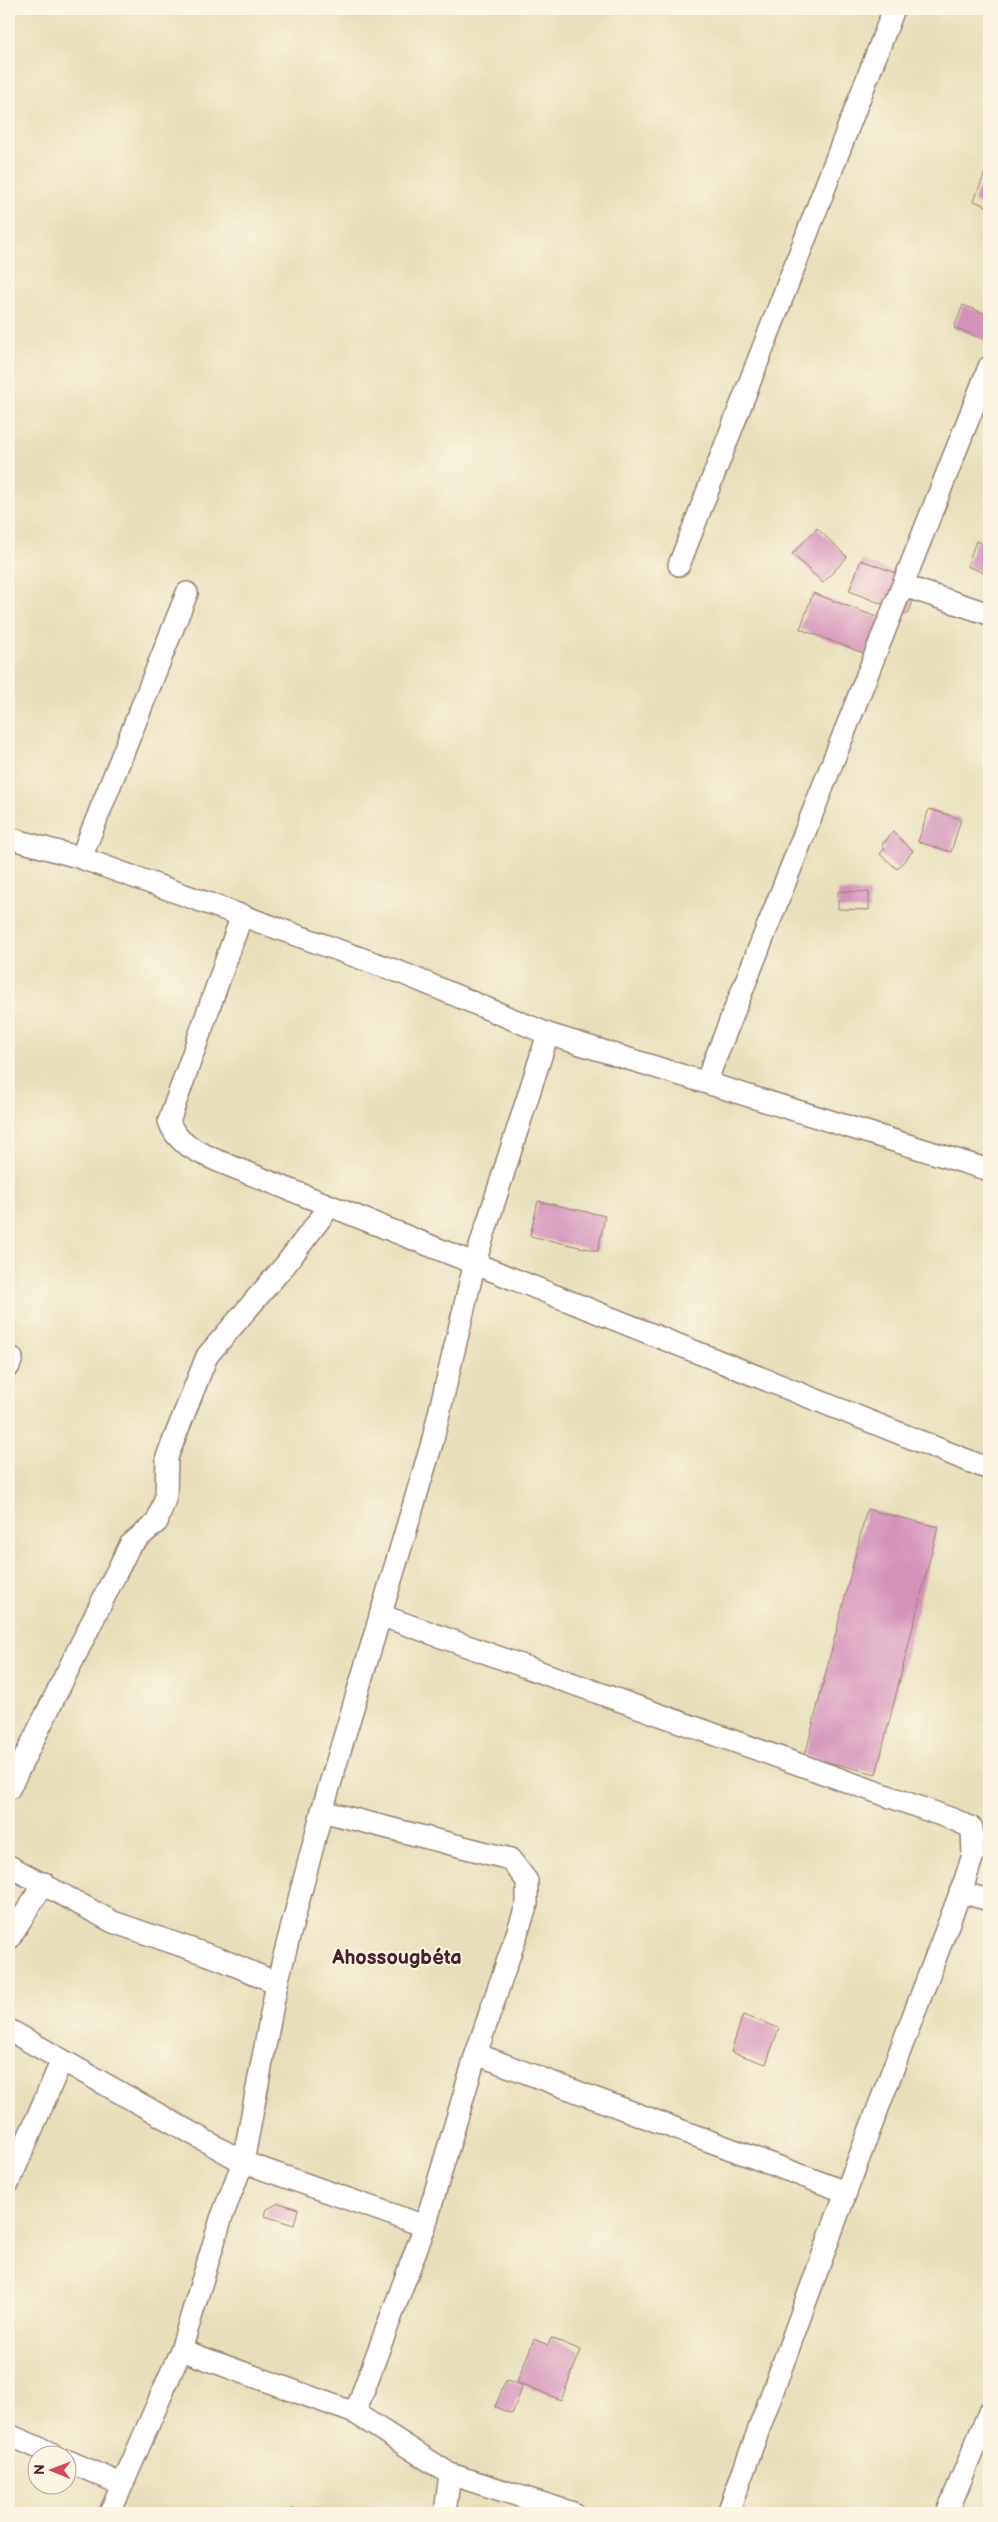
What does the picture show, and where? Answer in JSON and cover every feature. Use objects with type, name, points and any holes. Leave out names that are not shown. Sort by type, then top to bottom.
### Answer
[{"type":"street","points":[[678,565],[894,9]]},
{"type":"street","points":[[706,1082],[904,586],[989,367]]},
{"type":"street","points":[[904,586],[989,614]]},
{"type":"street","points":[[81,858],[187,592]]},
{"type":"street","points":[[9,838],[81,858],[402,973],[548,1034],[989,1170]]},
{"type":"street","points":[[242,915],[169,1121],[173,1134],[184,1145],[218,1161],[330,1206],[989,1468]]},
{"type":"street","points":[[110,2513],[181,2350],[221,2219],[243,2162],[277,1983],[322,1811],[432,1443],[474,1262],[548,1034]]},
{"type":"street","points":[[9,1789],[130,1545],[157,1522],[166,1496],[167,1457],[207,1356],[286,1264],[330,1206]]},
{"type":"street","points":[[380,1615],[955,1820],[972,1828],[973,1855],[960,1892],[846,2192],[728,2513]]},
{"type":"street","points":[[322,1811],[510,1859],[527,1881],[527,1904],[476,2054],[425,2226],[355,2413]]},
{"type":"street","points":[[9,1866],[44,1883],[113,1922],[220,1959],[277,1983]]},
{"type":"street","points":[[9,1939],[44,1883]]},
{"type":"street","points":[[960,1892],[989,1900]]},
{"type":"street","points":[[9,2030],[243,2162],[425,2226]]},
{"type":"street","points":[[476,2054],[846,2192]]},
{"type":"street","points":[[9,2182],[62,2060]]},
{"type":"street","points":[[181,2350],[355,2413],[450,2474],[572,2513]]},
{"type":"street","points":[[947,2513],[989,2412]]},
{"type":"street","points":[[9,2435],[30,2444]]},
{"type":"street","points":[[78,2465],[122,2484]]},
{"type":"street","points":[[445,2513],[450,2474]]},
{"type":"building","points":[[986,170],[989,171],[989,207],[974,201]]},
{"type":"building","points":[[963,305],[989,315],[989,341],[954,328]]},
{"type":"building","points":[[817,528],[847,557],[823,583],[792,554]]},
{"type":"building","points":[[976,541],[989,546],[989,575],[967,566]]},
{"type":"building","points":[[861,560],[920,582],[908,614],[849,591]]},
{"type":"building","points":[[813,593],[882,619],[868,655],[800,629]]},
{"type":"building","points":[[929,809],[961,819],[951,852],[918,842]]},
{"type":"building","points":[[893,832],[913,851],[897,869],[880,854],[885,848],[882,845]]},
{"type":"building","points":[[838,891],[869,892],[869,910],[838,909]]},
{"type":"building","points":[[538,1201],[605,1216],[598,1251],[530,1236]]},
{"type":"building","points":[[867,1509],[938,1527],[876,1774],[805,1756]]},
{"type":"building","points":[[743,2015],[779,2028],[766,2064],[731,2052]]},
{"type":"building","points":[[279,2203],[298,2209],[294,2225],[265,2216],[267,2209]]},
{"type":"building","points":[[551,2338],[581,2350],[561,2400],[517,2382],[534,2339],[548,2345]]},
{"type":"building","points":[[506,2380],[523,2386],[512,2414],[495,2407]]},
{"type":"building","points":[[292,2509],[320,2509],[320,2513],[292,2513]]},
{"type":"district","name":"Ahossougbéta","points":[[397,1957]]}]
